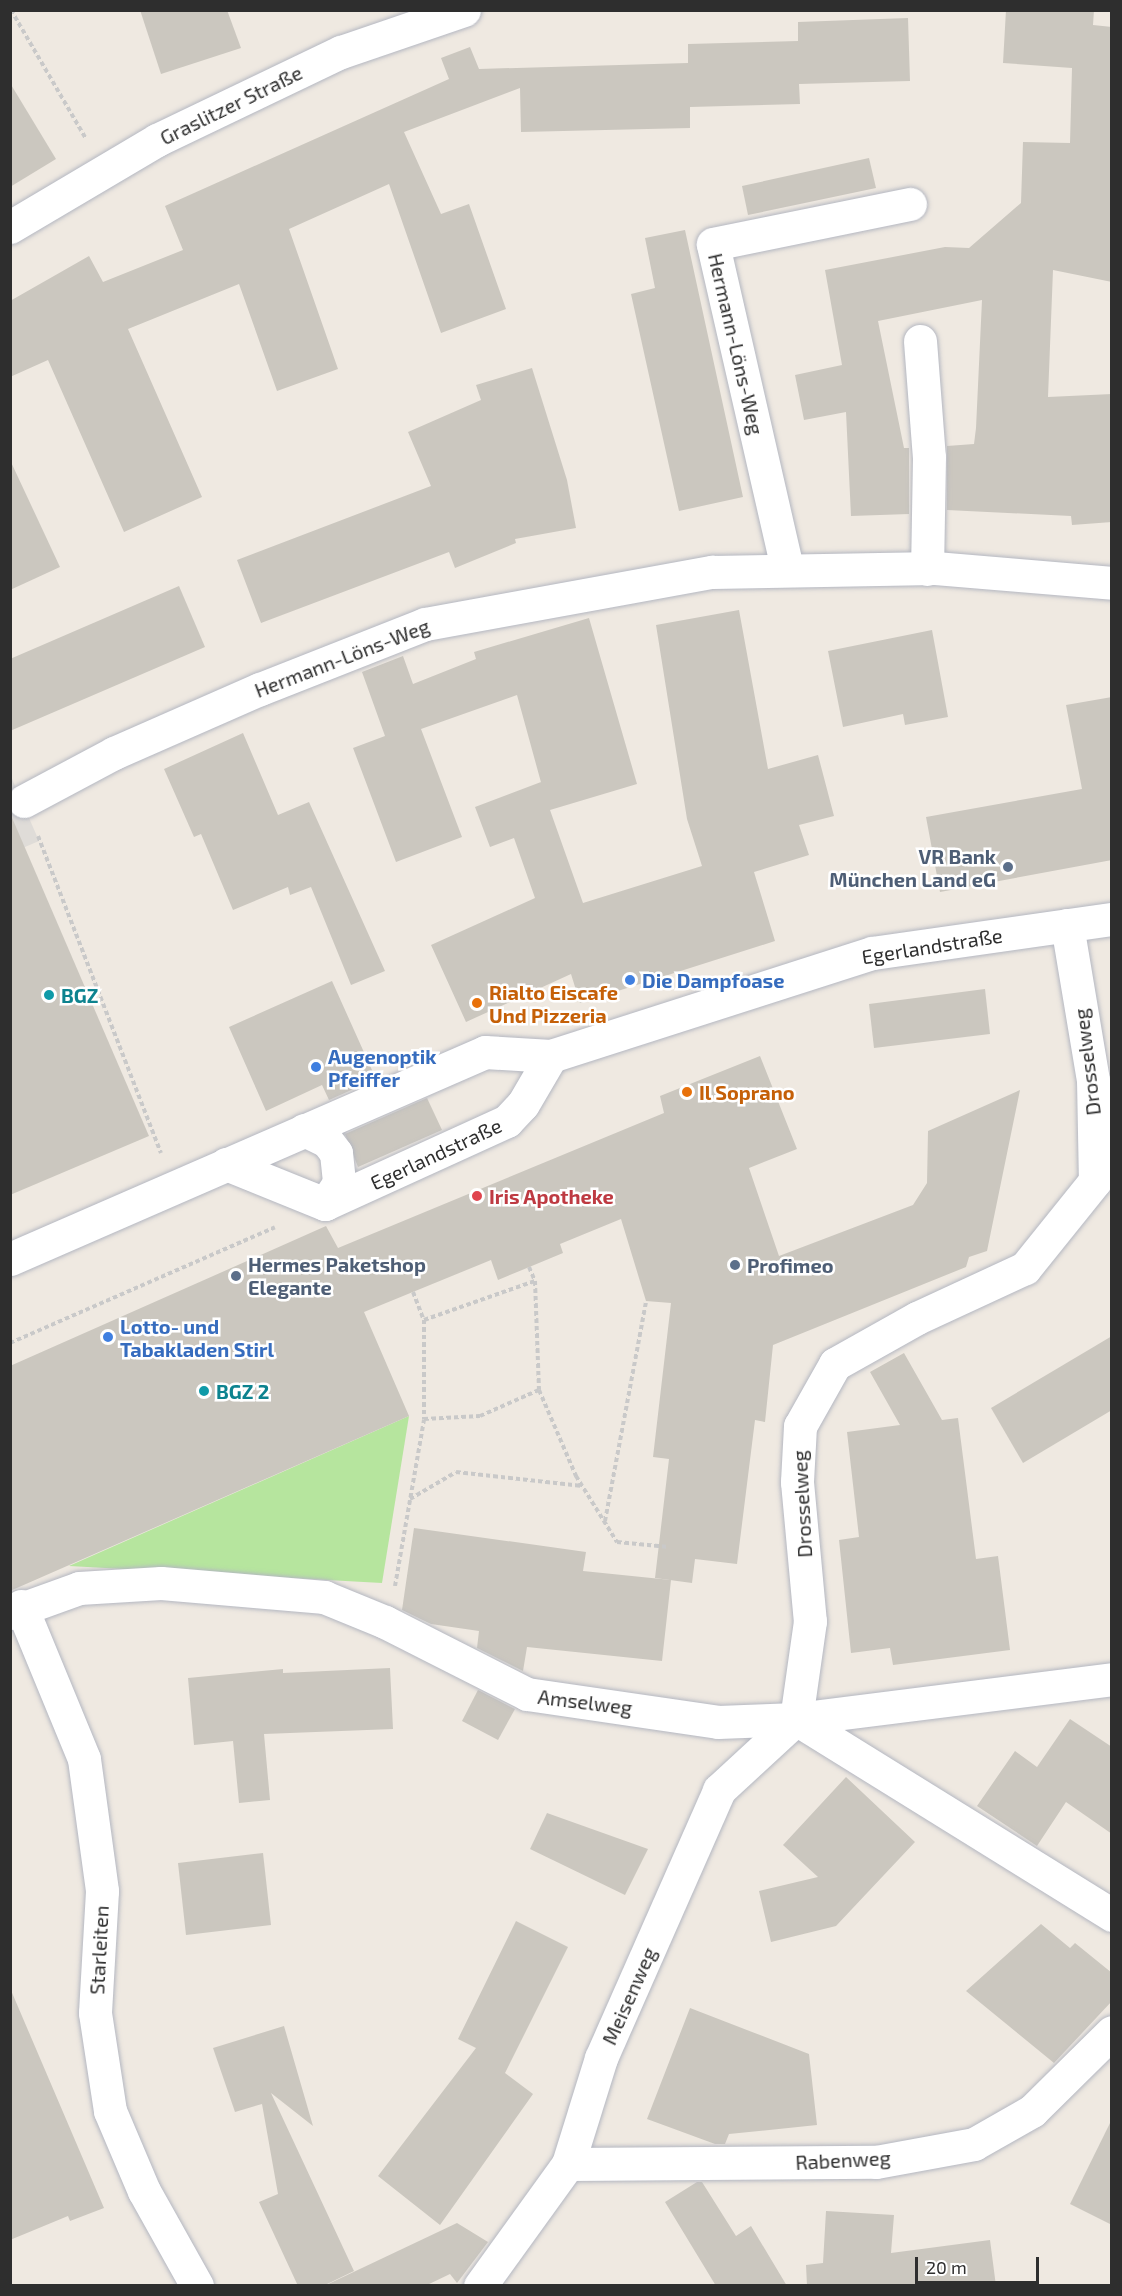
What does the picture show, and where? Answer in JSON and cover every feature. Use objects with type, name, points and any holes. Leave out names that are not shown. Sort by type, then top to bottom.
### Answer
[{"type":"street","name":"Graslitzer Straße","points":[[10,227],[157,140],[341,52],[464,10]]},
{"type":"street","name":"Hermann-Löns-Weg","points":[[787,568],[713,244],[910,204]]},
{"type":"street","points":[[920,341],[929,457],[927,568]]},
{"type":"street","name":"Hermann-Löns-Weg","points":[[24,801],[114,753],[260,689],[425,624],[712,572],[787,568],[927,568],[1112,583]]},
{"type":"street","name":"Egerlandstraße","points":[[10,1259],[484,1052],[551,1056],[872,953],[1112,918]]},
{"type":"street","name":"Drosselweg","points":[[796,1719],[810,1622],[797,1482],[800,1426],[835,1364],[917,1318],[1025,1268],[1095,1182],[1093,1080],[1067,925]]},
{"type":"street","name":"Egerlandstraße","points":[[325,1204],[507,1121],[523,1104],[551,1056]]},
{"type":"street","name":"Egerlandstraße","points":[[304,1130],[327,1141],[336,1153],[339,1183],[325,1204]]},
{"type":"street","points":[[226,1164],[325,1204]]},
{"type":"street","name":"Amselweg","points":[[16,1610],[79,1588],[161,1583],[324,1598],[390,1625],[527,1694],[718,1722],[796,1719],[1112,1679]]},
{"type":"street","name":"Starleiten","points":[[16,1610],[84,1760],[102,1891],[95,2013],[110,2111],[144,2191],[197,2286]]},
{"type":"street","points":[[796,1719],[1112,1915]]},
{"type":"street","name":"Meisenweg","points":[[480,2286],[568,2164],[602,2058],[719,1790],[796,1719]]},
{"type":"street","name":"Rabenweg","points":[[568,2164],[876,2162],[974,2144],[1032,2111],[1112,2032]]},
{"type":"path","points":[[11,10],[105,171]]},
{"type":"path","points":[[39,841],[162,1156]]},
{"type":"path","points":[[10,1343],[325,1204]]},
{"type":"path","points":[[529,1267],[535,1281],[539,1390],[582,1486],[617,1542],[669,1547]]},
{"type":"path","points":[[424,1320],[535,1281]]},
{"type":"path","points":[[390,1625],[424,1419],[424,1320],[413,1292]]},
{"type":"path","points":[[605,1522],[646,1301]]},
{"type":"path","points":[[424,1419],[480,1416],[539,1390]]},
{"type":"path","points":[[410,1500],[456,1472],[582,1486]]},
{"type":"green space","points":[[409,1416],[382,1583],[69,1566]]},
{"type":"shaded area","points":[[10,774],[39,841],[11,853],[10,853]]},
{"type":"building","points":[[140,10],[227,10],[241,48],[161,74]]},
{"type":"building","points":[[1006,10],[1094,10],[1093,25],[1112,27],[1112,282],[1053,270],[1048,397],[1112,394],[1112,522],[1072,525],[1071,516],[947,510],[947,446],[974,444],[982,300],[878,321],[904,448],[909,448],[909,514],[851,516],[846,412],[804,420],[795,375],[842,365],[825,270],[945,247],[969,248],[1021,203],[1023,142],[1070,143],[1072,68],[1003,63]]},
{"type":"building","points":[[908,18],[910,81],[799,84],[800,104],[690,107],[690,128],[521,132],[520,88],[404,132],[441,214],[469,204],[506,309],[441,333],[389,184],[289,229],[338,369],[277,391],[239,284],[128,329],[202,497],[124,532],[48,360],[10,377],[10,301],[89,256],[103,282],[183,250],[165,206],[449,79],[441,58],[470,47],[479,69],[688,63],[688,44],[798,41],[798,22]]},
{"type":"building","points":[[10,83],[56,159],[10,187]]},
{"type":"building","points":[[869,158],[876,188],[748,215],[742,186]]},
{"type":"building","points":[[685,230],[743,497],[679,511],[631,294],[655,288],[645,238]]},
{"type":"building","points":[[532,368],[567,480],[576,528],[515,539],[516,543],[455,568],[449,552],[261,623],[237,560],[431,486],[408,432],[481,400],[476,385]]},
{"type":"building","points":[[10,460],[60,567],[10,590]]},
{"type":"building","points":[[179,586],[205,647],[10,731],[10,659]]},
{"type":"building","points":[[739,610],[768,769],[818,755],[834,816],[799,825],[809,855],[754,872],[775,941],[580,1003],[571,974],[466,1022],[431,945],[535,898],[514,838],[490,847],[475,807],[541,782],[517,695],[421,729],[462,837],[396,862],[353,748],[385,736],[362,672],[403,656],[413,684],[476,659],[474,652],[589,618],[637,784],[550,810],[583,903],[702,866],[687,819],[656,625]]},
{"type":"building","points":[[932,630],[948,717],[905,725],[903,714],[843,727],[828,651]]},
{"type":"building","points":[[1112,697],[1112,860],[940,892],[926,817],[1082,789],[1066,705]]},
{"type":"building","points":[[243,733],[278,815],[309,802],[385,971],[351,985],[311,887],[290,895],[288,887],[233,910],[201,834],[194,837],[164,769]]},
{"type":"building","name":"BGZ","points":[[10,813],[149,1136],[10,1195]]},
{"type":"building","points":[[332,981],[376,1079],[329,1100],[322,1085],[266,1111],[229,1027]]},
{"type":"building","points":[[985,989],[990,1034],[874,1048],[869,1004]]},
{"type":"building","points":[[760,1056],[797,1149],[749,1168],[779,1256],[913,1205],[927,1183],[928,1131],[1020,1090],[987,1251],[969,1257],[966,1267],[773,1345],[765,1422],[755,1420],[737,1564],[695,1559],[692,1583],[655,1578],[669,1459],[653,1457],[671,1303],[646,1301],[621,1219],[560,1244],[563,1253],[498,1280],[491,1260],[364,1312],[409,1416],[10,1591],[10,1366],[326,1226],[338,1248],[664,1113],[660,1096]]},
{"type":"building","points":[[427,1098],[442,1130],[358,1167],[345,1134]]},
{"type":"building","points":[[1112,1336],[1112,1410],[1023,1463],[991,1408]]},
{"type":"building","points":[[904,1353],[942,1420],[958,1418],[976,1559],[998,1556],[1010,1650],[893,1665],[890,1648],[851,1653],[839,1540],[859,1537],[847,1432],[900,1425],[870,1372]]},
{"type":"building","points":[[414,1528],[586,1552],[583,1571],[671,1580],[662,1661],[527,1647],[523,1671],[477,1648],[479,1631],[431,1624],[402,1610]]},
{"type":"building","points":[[390,1668],[393,1729],[264,1734],[270,1800],[239,1803],[233,1741],[194,1745],[188,1678],[283,1669],[283,1673]]},
{"type":"building","points":[[478,1690],[515,1709],[498,1740],[462,1721]]},
{"type":"building","points":[[1070,1719],[1112,1747],[1112,1834],[1066,1802],[1037,1846],[977,1806],[1015,1751],[1037,1767]]},
{"type":"building","points":[[846,1777],[915,1842],[836,1926],[771,1942],[759,1891],[818,1877],[783,1845]]},
{"type":"building","points":[[547,1813],[648,1849],[625,1895],[530,1849]]},
{"type":"building","points":[[263,1853],[271,1925],[186,1935],[178,1863]]},
{"type":"building","points":[[516,1921],[568,1947],[505,2073],[533,2094],[440,2225],[378,2176],[476,2048],[458,2039]]},
{"type":"building","points":[[1041,1924],[1070,1948],[1075,1943],[1112,1973],[1112,2001],[1054,2063],[966,1991]]},
{"type":"building","points":[[10,1988],[104,2208],[70,2221],[68,2216],[10,2240]]},
{"type":"building","points":[[690,2008],[809,2054],[817,2125],[729,2134],[725,2144],[715,2144],[647,2119]]},
{"type":"building","points":[[284,2026],[313,2126],[271,2093],[354,2271],[323,2286],[298,2286],[259,2202],[278,2194],[262,2104],[235,2112],[213,2048]]},
{"type":"building","points":[[1112,2119],[1112,2225],[1070,2204]]},
{"type":"building","points":[[697,2182],[702,2182],[736,2236],[751,2226],[787,2286],[716,2286],[665,2202]]},
{"type":"building","points":[[826,2211],[894,2215],[891,2253],[990,2240],[996,2286],[807,2286],[806,2265],[823,2263]]},
{"type":"building","points":[[457,2223],[488,2242],[457,2283],[450,2274],[425,2286],[324,2286]]},
{"type":"place","name":"VR Bank München Land eG","points":[[1008,867]]},
{"type":"place","name":"Die Dampfoase","points":[[630,980]]},
{"type":"place","name":"BGZ","points":[[49,995]]},
{"type":"place","name":"Rialto Eiscafe Und Pizzeria","points":[[477,1003]]},
{"type":"place","name":"Augenoptik Pfeiffer","points":[[316,1067]]},
{"type":"place","name":"Il Soprano","points":[[687,1092]]},
{"type":"place","name":"Iris Apotheke","points":[[477,1196]]},
{"type":"place","name":"Profimeo","points":[[735,1265]]},
{"type":"place","name":"Hermes Paketshop Elegante","points":[[236,1276]]},
{"type":"place","name":"Lotto- und Tabakladen Stirl","points":[[108,1337]]},
{"type":"place","name":"BGZ 2","points":[[204,1391]]}]
